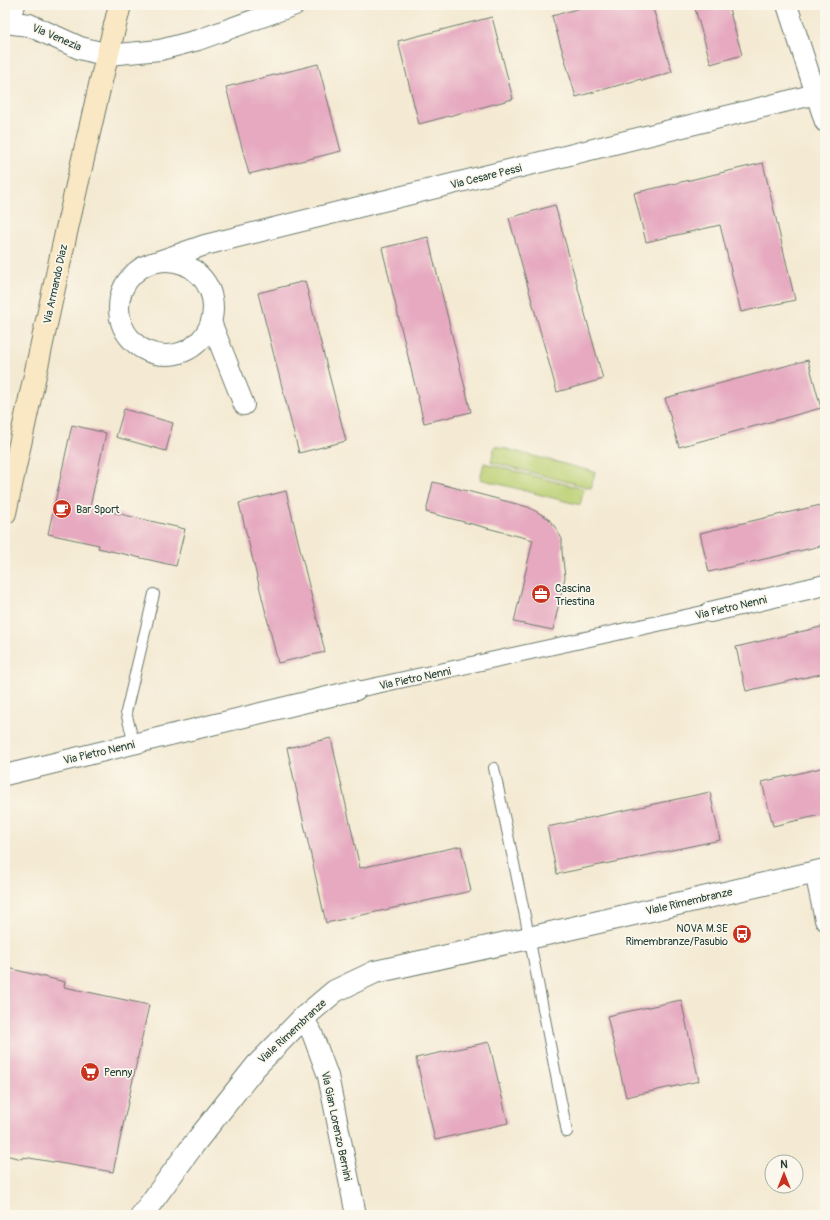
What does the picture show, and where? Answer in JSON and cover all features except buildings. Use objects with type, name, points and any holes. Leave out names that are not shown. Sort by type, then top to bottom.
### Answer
[{"type":"main road","name":"Via Armando Diaz","points":[[5,513],[66,233],[120,5]]},
{"type":"street","points":[[5,8],[14,5]]},
{"type":"street","points":[[108,56],[160,50],[198,40],[295,5]]},
{"type":"street","points":[[787,5],[825,122]]},
{"type":"street","name":"Via Venezia","points":[[5,22],[28,25],[80,48],[108,56]]},
{"type":"street","name":"Via Cesare Pessi","points":[[156,262],[205,245],[816,94]]},
{"type":"street","points":[[173,261],[188,266],[201,276],[210,290],[214,306],[211,322],[204,337],[191,348],[176,354],[160,354],[144,349],[131,339],[122,325],[119,310],[121,293],[129,279],[141,268],[156,262],[173,261]]},
{"type":"street","points":[[211,322],[244,405]]},
{"type":"street","name":"Via Pietro Nenni","points":[[5,775],[356,690],[710,612],[825,585]]},
{"type":"street","points":[[820,871],[825,920]]},
{"type":"street","name":"Viale Rimembranze","points":[[142,1215],[190,1150],[256,1066],[303,1018],[335,991],[375,972],[820,871]]},
{"type":"street","name":"Via Gian Lorenzo Bernini","points":[[303,1018],[312,1033],[328,1076],[356,1215]]},
{"type":"lane","points":[[134,744],[126,712],[154,594]]},
{"type":"lane","points":[[494,768],[567,1132]]},
{"type":"green space","points":[[495,446],[595,472],[591,488],[491,462]]},
{"type":"green space","points":[[484,463],[584,489],[580,505],[480,479]]},
{"type":"place","name":"Bar Sport","points":[[62,509]]},
{"type":"place","name":"Cascina Triestina","points":[[541,594]]},
{"type":"place","name":"NOVA M.SE Rimembranze/Pasubio","points":[[742,934]]},
{"type":"place","name":"Penny","points":[[90,1072]]}]
